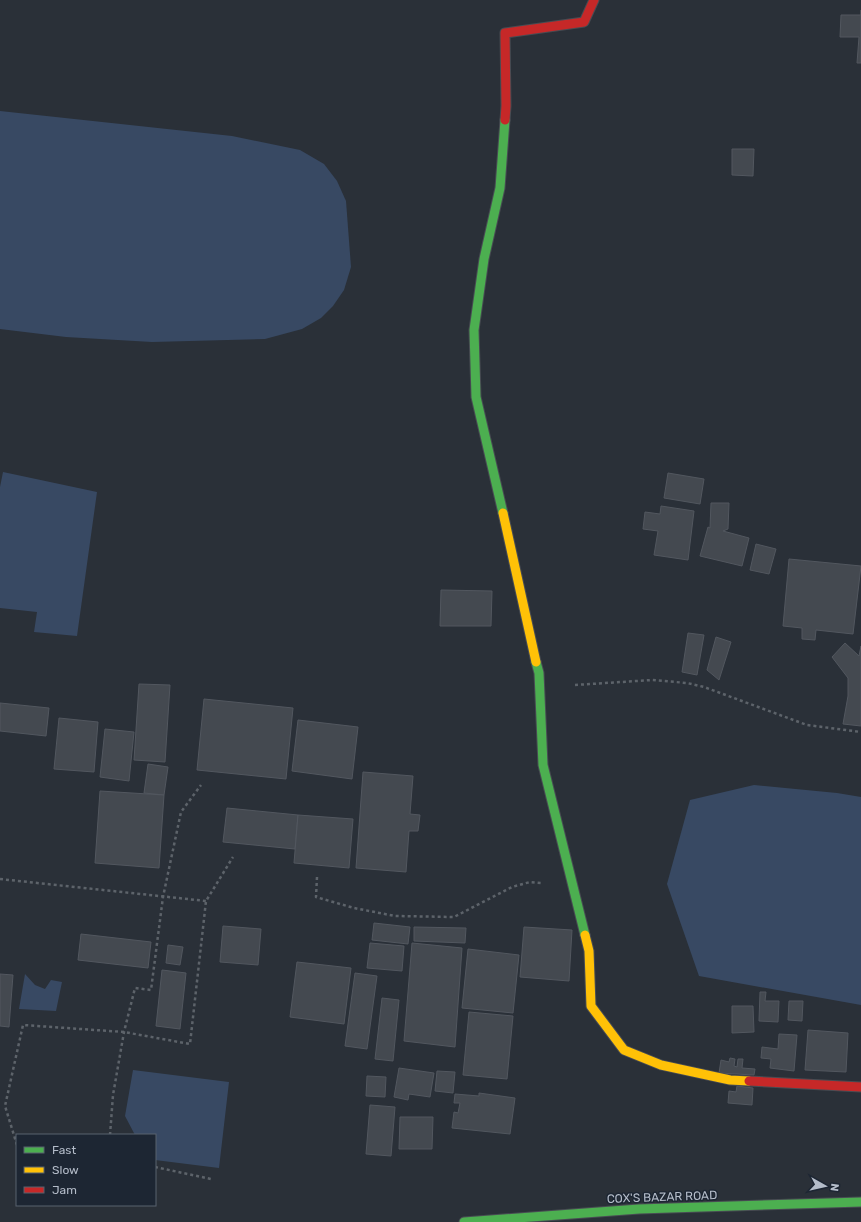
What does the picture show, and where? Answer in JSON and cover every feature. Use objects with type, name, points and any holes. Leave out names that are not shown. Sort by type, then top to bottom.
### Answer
[{"type":"main road","points":[[594,0],[584,22],[506,33],[506,106],[500,188],[484,259],[474,330],[476,397],[539,673],[544,765],[589,951],[591,1006],[624,1050],[661,1065],[730,1080],[861,1087]]},
{"type":"main road","name":"COX'S BAZAR ROAD","points":[[464,1222],[639,1209],[861,1202]]},
{"type":"path","points":[[576,685],[652,680],[687,683],[704,687],[807,725],[861,732]]},
{"type":"path","points":[[110,1134],[112,1095],[124,1032],[135,988],[151,990],[163,897],[181,812],[201,785]]},
{"type":"path","points":[[16,1142],[5,1106],[23,1025],[124,1032],[190,1044],[206,901],[233,857]]},
{"type":"path","points":[[317,877],[316,897],[354,908],[395,916],[454,917],[512,887],[530,882],[554,884],[574,889]]},
{"type":"path","points":[[0,879],[206,901]]},
{"type":"path","points":[[156,1167],[211,1179]]},
{"type":"water","points":[[0,111],[232,136],[300,150],[324,164],[337,181],[346,201],[351,267],[344,290],[333,306],[321,318],[302,329],[265,339],[152,342],[66,337],[0,329]]},
{"type":"water","points":[[3,472],[97,492],[77,636],[34,632],[37,612],[0,608],[0,487]]},
{"type":"water","points":[[754,785],[837,793],[861,797],[861,1005],[699,976],[667,884],[690,800]]},
{"type":"water","points":[[25,974],[35,985],[45,989],[51,980],[62,982],[56,1011],[19,1009]]},
{"type":"water","points":[[133,1070],[229,1082],[219,1168],[156,1160],[156,1134],[134,1134],[125,1116]]},
{"type":"building","points":[[841,15],[861,15],[861,63],[857,63],[859,37],[840,37]]},
{"type":"building","points":[[732,149],[754,149],[753,176],[732,175]]},
{"type":"building","points":[[668,473],[704,479],[700,504],[664,498]]},
{"type":"building","points":[[711,503],[729,503],[728,529],[723,531],[749,538],[742,566],[700,556],[708,527],[710,528]]},
{"type":"building","points":[[661,506],[694,511],[688,560],[654,555],[658,531],[643,529],[645,512],[660,514]]},
{"type":"building","points":[[756,544],[776,549],[769,574],[750,570]]},
{"type":"building","points":[[789,559],[861,566],[853,634],[816,630],[815,640],[802,639],[802,628],[783,626]]},
{"type":"building","points":[[441,590],[492,591],[491,626],[440,626]]},
{"type":"building","points":[[688,633],[704,635],[697,675],[682,672]]},
{"type":"building","points":[[716,637],[731,642],[719,680],[707,670]]},
{"type":"building","points":[[845,643],[859,656],[861,646],[861,726],[843,724],[848,696],[848,678],[832,657]]},
{"type":"building","points":[[139,684],[170,685],[165,762],[134,760]]},
{"type":"building","points":[[204,699],[293,708],[286,779],[197,770]]},
{"type":"building","points":[[0,703],[49,708],[46,736],[0,731]]},
{"type":"building","points":[[59,718],[98,722],[94,772],[54,769]]},
{"type":"building","points":[[298,720],[358,727],[352,779],[292,771]]},
{"type":"building","points":[[105,729],[134,732],[129,781],[100,777]]},
{"type":"building","points":[[148,764],[168,767],[164,795],[144,793]]},
{"type":"building","points":[[363,772],[413,776],[410,814],[420,815],[418,831],[409,831],[406,872],[356,868]]},
{"type":"building","points":[[100,791],[164,795],[159,868],[95,863]]},
{"type":"building","points":[[227,808],[298,815],[295,849],[223,842]]},
{"type":"building","points":[[298,815],[353,819],[349,868],[294,863]]},
{"type":"building","points":[[374,923],[410,927],[408,944],[372,940]]},
{"type":"building","points":[[223,926],[261,929],[258,965],[220,962]]},
{"type":"building","points":[[414,927],[466,928],[465,943],[414,941]]},
{"type":"building","points":[[524,927],[572,930],[569,981],[520,977]]},
{"type":"building","points":[[81,934],[151,942],[148,968],[78,960]]},
{"type":"building","points":[[370,943],[404,946],[402,971],[367,968]]},
{"type":"building","points":[[412,943],[462,948],[455,1047],[404,1041]]},
{"type":"building","points":[[168,945],[183,947],[180,965],[166,963]]},
{"type":"building","points":[[468,949],[519,955],[513,1013],[462,1008]]},
{"type":"building","points":[[297,962],[351,968],[344,1024],[290,1017]]},
{"type":"building","points":[[162,970],[186,973],[180,1029],[156,1026]]},
{"type":"building","points":[[355,973],[377,976],[367,1049],[345,1046]]},
{"type":"building","points":[[0,974],[13,975],[9,1027],[0,1026]]},
{"type":"building","points":[[760,992],[766,992],[765,1001],[779,1001],[778,1022],[759,1021]]},
{"type":"building","points":[[382,998],[399,1000],[393,1061],[375,1059]]},
{"type":"building","points":[[789,1001],[803,1001],[802,1021],[788,1020]]},
{"type":"building","points":[[732,1006],[753,1006],[754,1032],[732,1033]]},
{"type":"building","points":[[469,1012],[513,1016],[507,1079],[463,1075]]},
{"type":"building","points":[[808,1030],[848,1033],[846,1072],[805,1070]]},
{"type":"building","points":[[779,1034],[797,1035],[794,1071],[770,1068],[771,1059],[761,1058],[762,1047],[778,1049]]},
{"type":"building","points":[[730,1058],[735,1059],[734,1066],[737,1067],[738,1059],[743,1059],[742,1068],[755,1069],[754,1075],[719,1073],[721,1060],[729,1062]]},
{"type":"building","points":[[399,1068],[434,1073],[430,1097],[409,1094],[408,1100],[394,1097]]},
{"type":"building","points":[[437,1071],[455,1072],[453,1093],[435,1091]]},
{"type":"building","points":[[367,1076],[386,1077],[385,1097],[366,1096]]},
{"type":"building","points":[[737,1086],[753,1088],[752,1105],[728,1103],[729,1091],[736,1092]]},
{"type":"building","points":[[479,1093],[515,1098],[510,1134],[452,1128],[454,1112],[458,1113],[460,1103],[454,1103],[455,1094],[479,1096]]},
{"type":"building","points":[[370,1105],[395,1107],[391,1156],[366,1154]]},
{"type":"building","points":[[400,1117],[433,1117],[432,1149],[399,1149]]},
{"type":"traffic: fast","points":[[503,513],[476,397],[474,330],[484,259],[500,188],[505,120]]},
{"type":"traffic: fast","points":[[536,662],[539,673],[543,765],[585,935]]},
{"type":"traffic: fast","points":[[464,1222],[639,1209],[861,1202]]},
{"type":"traffic: slow","points":[[503,513],[536,662]]},
{"type":"traffic: slow","points":[[585,935],[589,951],[591,1006],[624,1050],[661,1065],[730,1080],[749,1081]]},
{"type":"traffic: jam","points":[[505,120],[505,33],[584,22],[594,0]]},
{"type":"traffic: jam","points":[[749,1081],[861,1087]]}]
